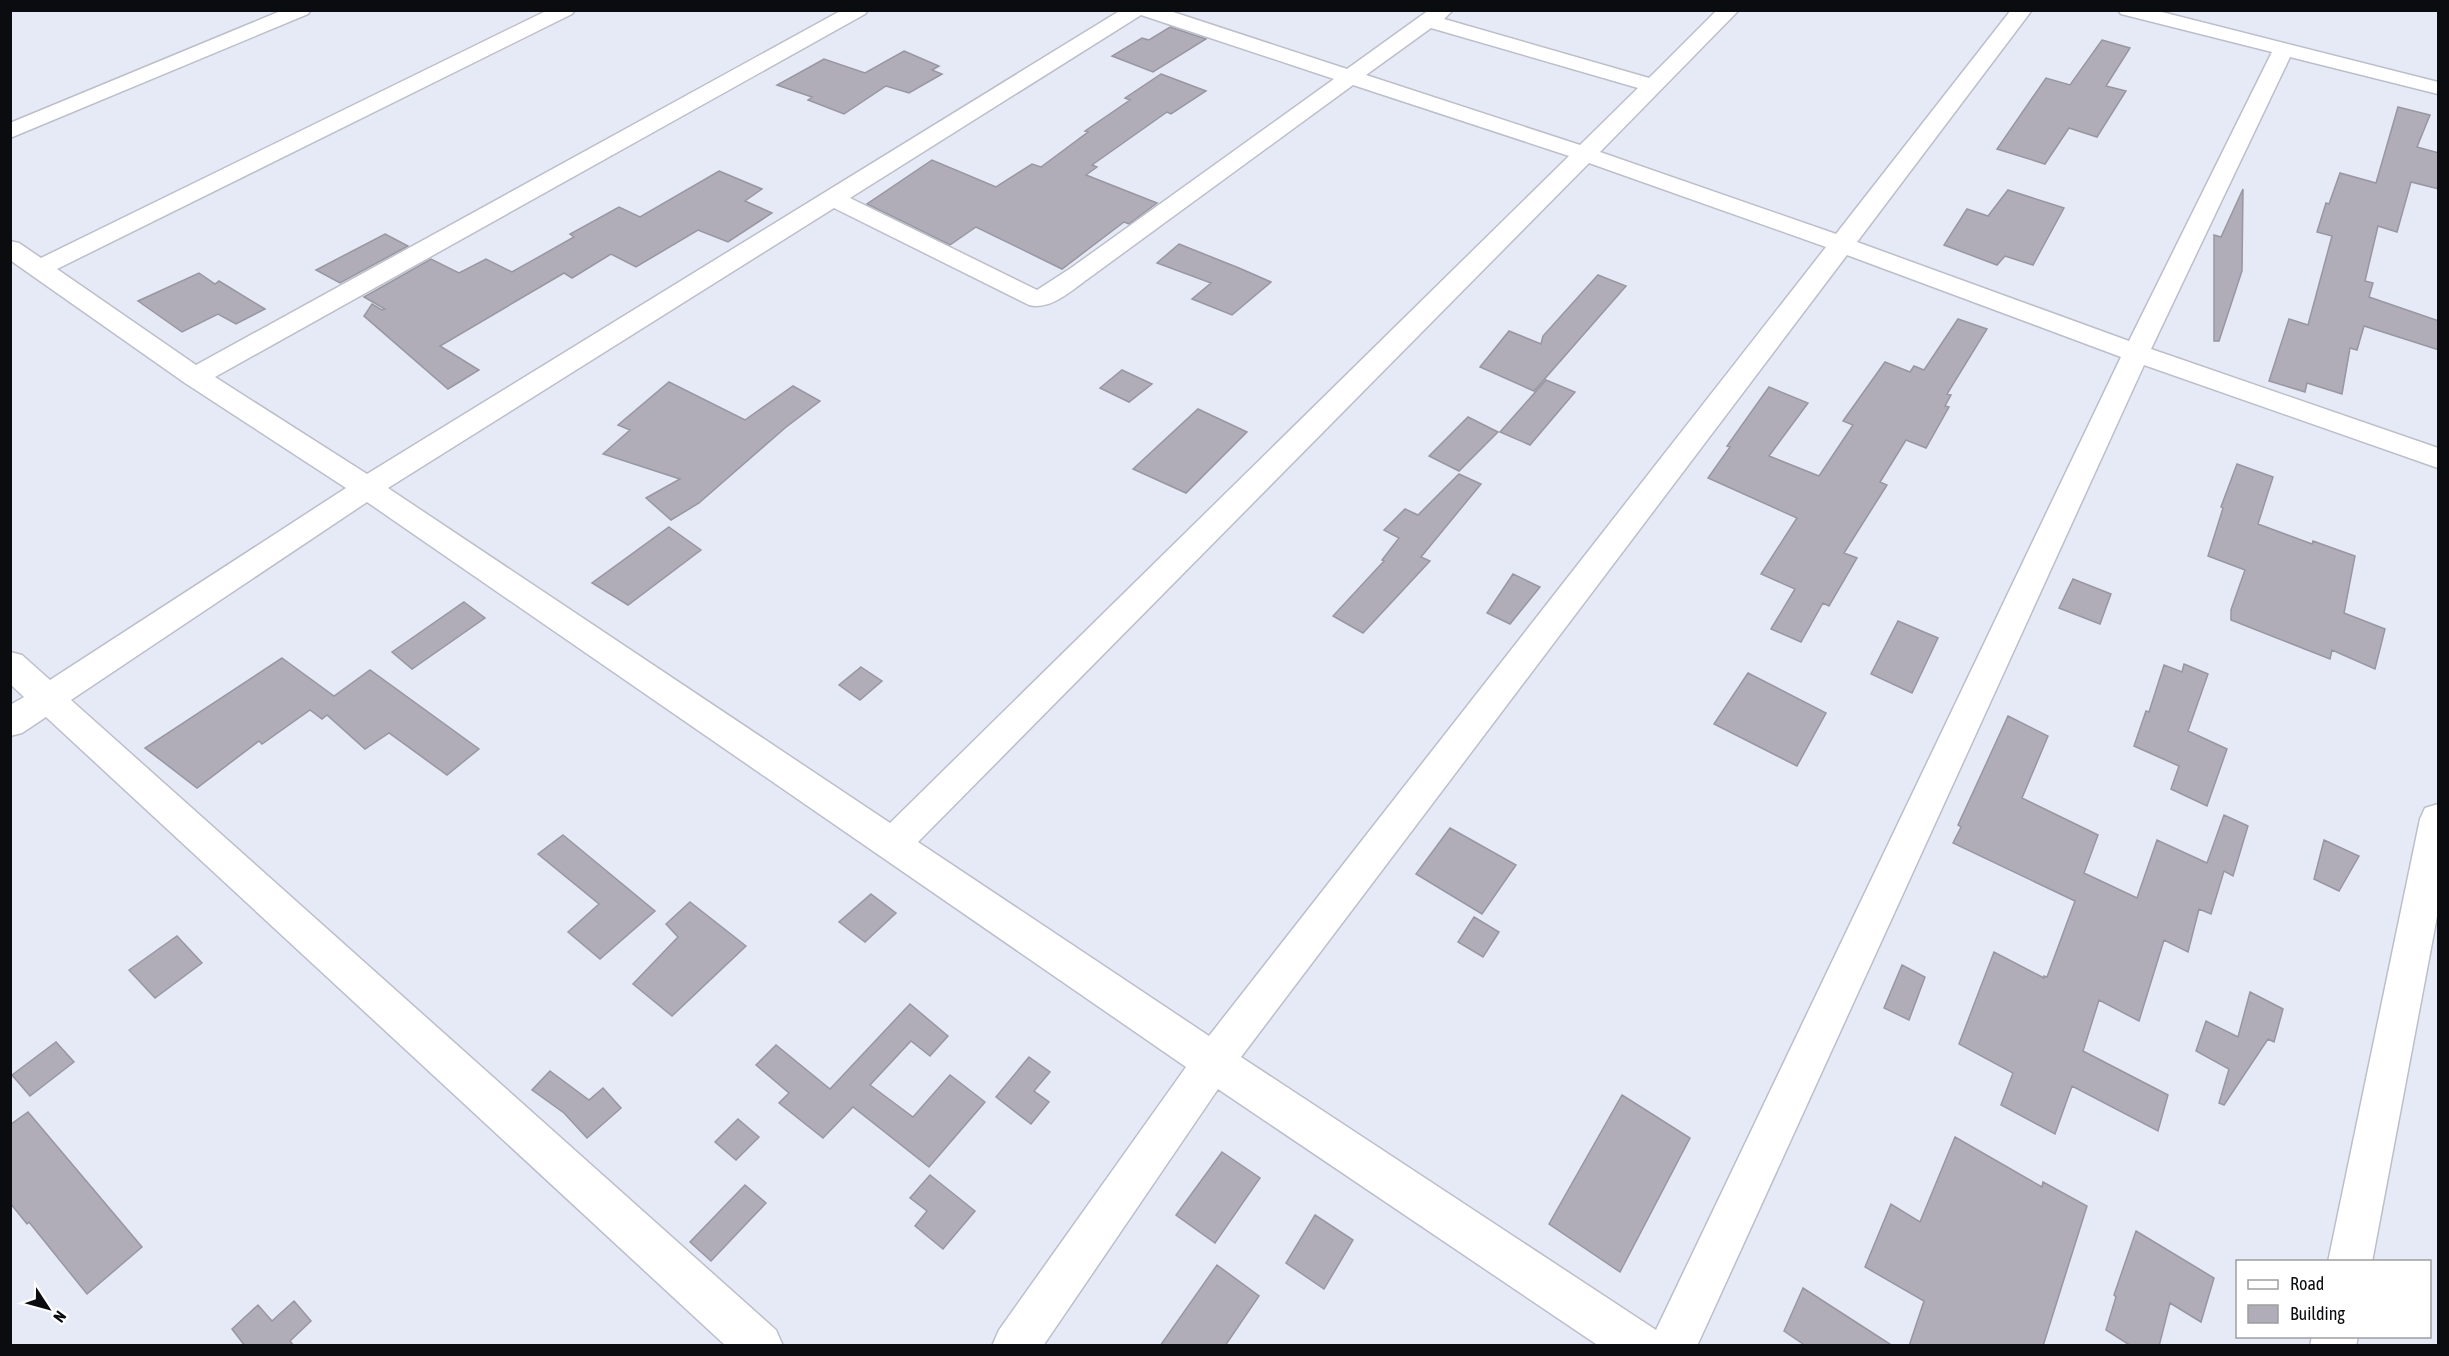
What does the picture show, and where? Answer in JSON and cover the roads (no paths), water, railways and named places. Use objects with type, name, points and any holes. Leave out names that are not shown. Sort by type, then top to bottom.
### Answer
[{"type":"street","points":[[10,131],[301,10]]},
{"type":"street","points":[[40,268],[566,10]]},
{"type":"street","points":[[195,377],[858,10]]},
{"type":"street","points":[[10,723],[367,488],[1136,10]]},
{"type":"street","points":[[1145,10],[1585,154],[1843,245],[2136,353],[2439,458]]},
{"type":"street","points":[[893,844],[1729,10]]},
{"type":"street","points":[[1015,1346],[1213,1062],[2022,10]]},
{"type":"street","points":[[2128,10],[2439,88]]},
{"type":"street","points":[[833,199],[1038,300],[1080,273],[1437,16],[1653,86]]},
{"type":"street","points":[[1672,1346],[2136,353],[2284,49]]},
{"type":"street","points":[[10,248],[195,377],[367,488],[1213,1062],[1640,1346]]},
{"type":"street","points":[[10,664],[760,1346]]},
{"type":"street","points":[[2350,1260],[2439,819]]}]
